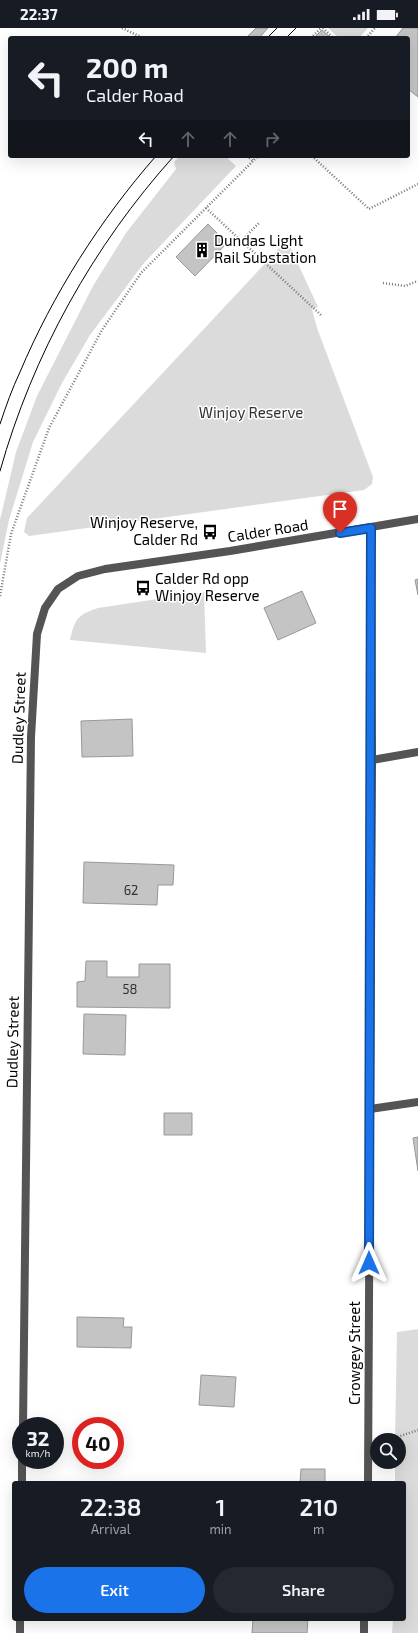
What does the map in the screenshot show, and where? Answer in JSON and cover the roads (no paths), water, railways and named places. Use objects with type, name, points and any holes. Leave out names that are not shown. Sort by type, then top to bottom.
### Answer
[{"type":"street","name":"Calder Road","points":[[35,658],[38,634],[45,608],[58,589],[78,576],[105,569],[230,551],[418,519]]},
{"type":"street","name":"Crowgey Street","points":[[368,1481],[372,760],[371,528]]},
{"type":"street","name":"Dudley Street","points":[[22,1417],[31,738],[35,658]]},
{"type":"street","points":[[372,760],[418,752]]},
{"type":"street","points":[[370,1109],[418,1102]]},
{"type":"street","points":[[22,1469],[22,1481]]},
{"type":"street","points":[[20,1621],[20,1633]]},
{"type":"street","points":[[364,1621],[364,1633]]},
{"type":"tram line","points":[[269,36],[277,28]]},
{"type":"tram line","points":[[288,36],[296,28]]},
{"type":"tram line","points":[[0,424],[14,385],[33,343],[63,286],[97,232],[135,180],[154,158]]},
{"type":"tram line","points":[[0,471],[30,385],[48,344],[69,303],[92,264],[117,227],[172,158]]},
{"type":"place","name":"Dundas Light Rail Substation","points":[[202,250]]},
{"type":"place","name":"Winjoy Reserve, Calder Rd","points":[[210,532]]},
{"type":"place","name":"Calder Rd opp Winjoy Reserve","points":[[143,588]]},
{"type":"park label","name":"Winjoy Reserve","points":[[251,413]]}]
